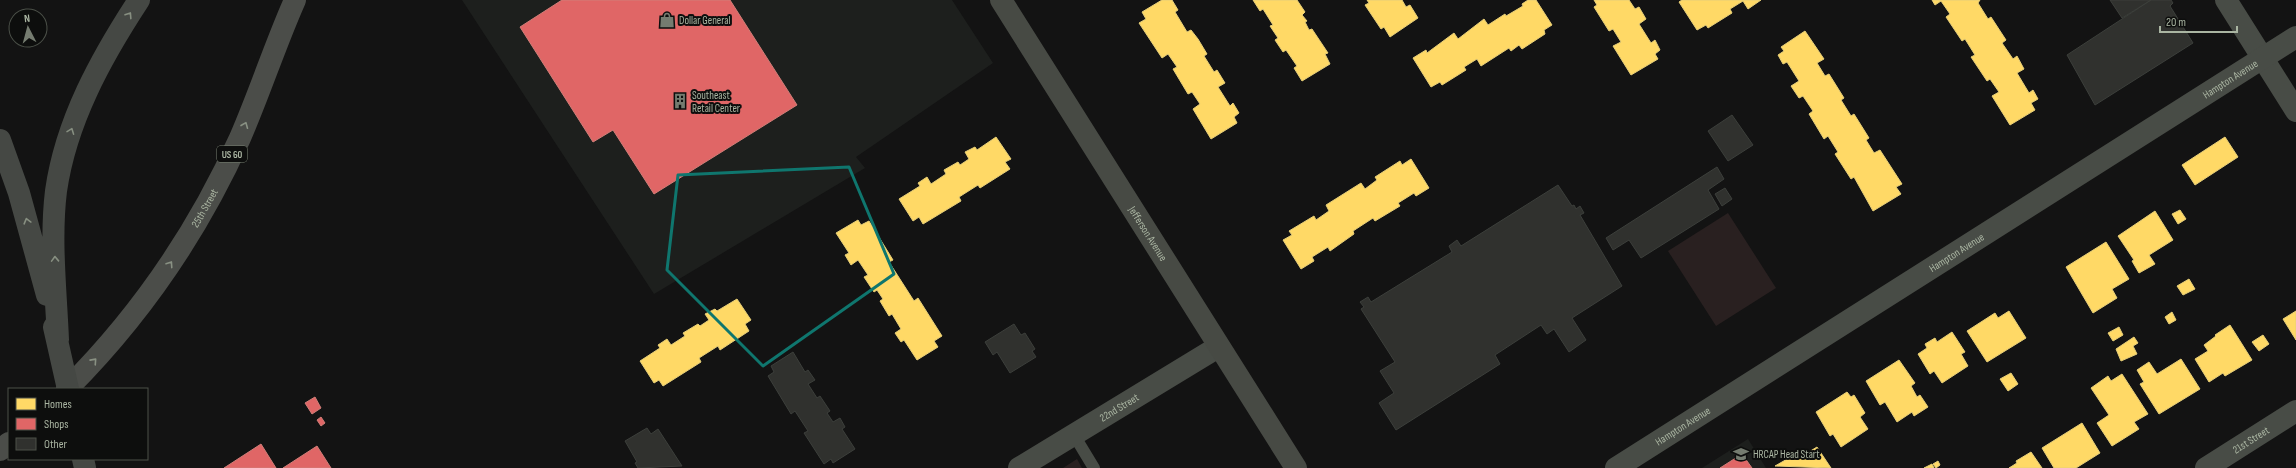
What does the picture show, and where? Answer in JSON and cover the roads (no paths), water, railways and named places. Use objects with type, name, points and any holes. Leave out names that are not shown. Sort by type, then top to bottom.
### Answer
[{"type":"highway","points":[[58,340],[54,219],[56,191],[62,164],[68,140],[85,94],[108,48],[139,0]]},
{"type":"highway","points":[[0,140],[19,193],[58,340],[68,388]]},
{"type":"main road","name":"25th Street","points":[[69,388],[148,296],[173,259],[220,179],[240,138],[295,0]]},
{"type":"main road","name":"Jefferson Avenue","points":[[1001,0],[1218,347],[1296,468]]},
{"type":"main road","points":[[0,450],[8,443]]},
{"type":"street","points":[[2226,0],[2296,111]]},
{"type":"street","name":"Hampton Avenue","points":[[1616,468],[2296,37]]},
{"type":"street","name":"22nd Street","points":[[1019,468],[1218,347]]},
{"type":"street","name":"21st Street","points":[[2206,468],[2296,410]]},
{"type":"lane","points":[[1074,435],[1094,468]]},
{"type":"place","name":"Dollar General","points":[[667,20]]},
{"type":"place","name":"Southeast Retail Center","points":[[680,101]]},
{"type":"place","name":"HRCAP Head Start","points":[[1741,454]]}]
